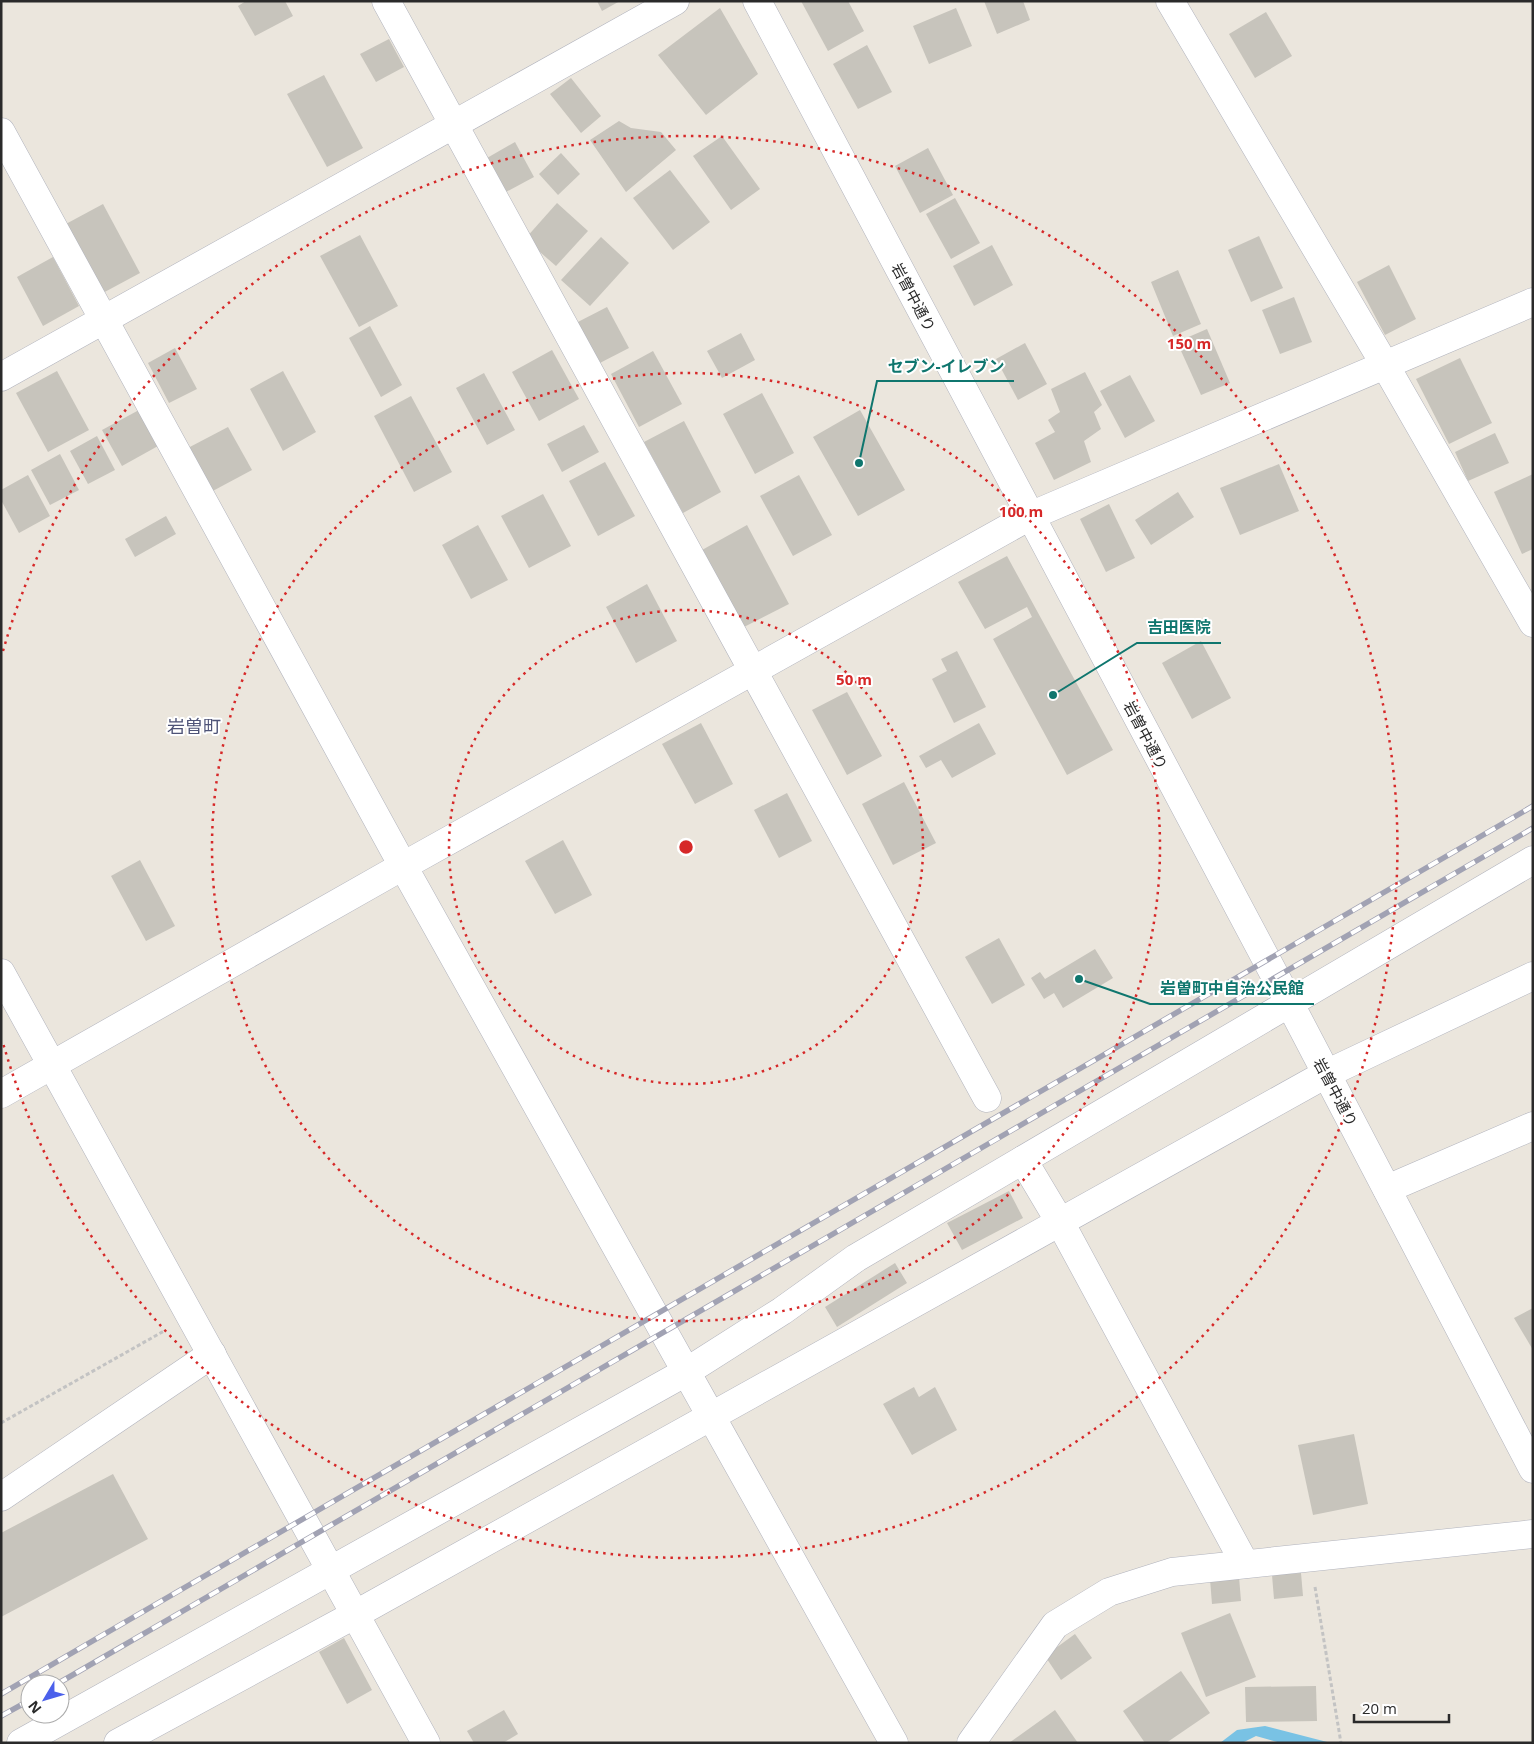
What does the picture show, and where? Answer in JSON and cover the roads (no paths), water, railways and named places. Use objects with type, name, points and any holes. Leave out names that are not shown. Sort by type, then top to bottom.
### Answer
[{"type":"street","points":[[386,1],[987,1098]]},
{"type":"street","points":[[1,377],[675,1]]},
{"type":"street","name":"岩曽中通り","points":[[758,1],[1290,1004],[1533,1469]]},
{"type":"street","points":[[1170,1],[1386,365],[1533,623]]},
{"type":"street","points":[[1,132],[403,866],[894,1743]]},
{"type":"street","points":[[1,1094],[53,1067],[403,866],[1030,516],[1533,302]]},
{"type":"street","points":[[21,1743],[686,1372],[782,1311],[856,1258],[1533,860]]},
{"type":"street","points":[[1,973],[426,1743]]},
{"type":"street","points":[[118,1743],[356,1614],[1326,1074],[1533,976]]},
{"type":"street","points":[[1387,1189],[1533,1126]]},
{"type":"street","points":[[1023,1160],[1060,1222],[1245,1564]]},
{"type":"street","points":[[1,1497],[212,1354]]},
{"type":"street","points":[[971,1743],[1055,1625],[1109,1592],[1172,1572],[1533,1534]]},
{"type":"water","points":[[1265,1726],[1331,1743],[1281,1743],[1256,1736],[1242,1743],[1220,1743],[1237,1730]]},
{"type":"railway","points":[[1,1694],[1533,806]]},
{"type":"railway","points":[[70,1676],[1533,828]]},
{"type":"railway","points":[[1,1716],[20,1706]]},
{"type":"place","name":"セブン-イレブン","points":[[859,463]]},
{"type":"place","name":"吉田医院","points":[[1053,695]]},
{"type":"place","name":"岩曽町中自治公民館","points":[[1079,979]]},
{"type":"district","name":"岩曽町","points":[[194,726]]}]
